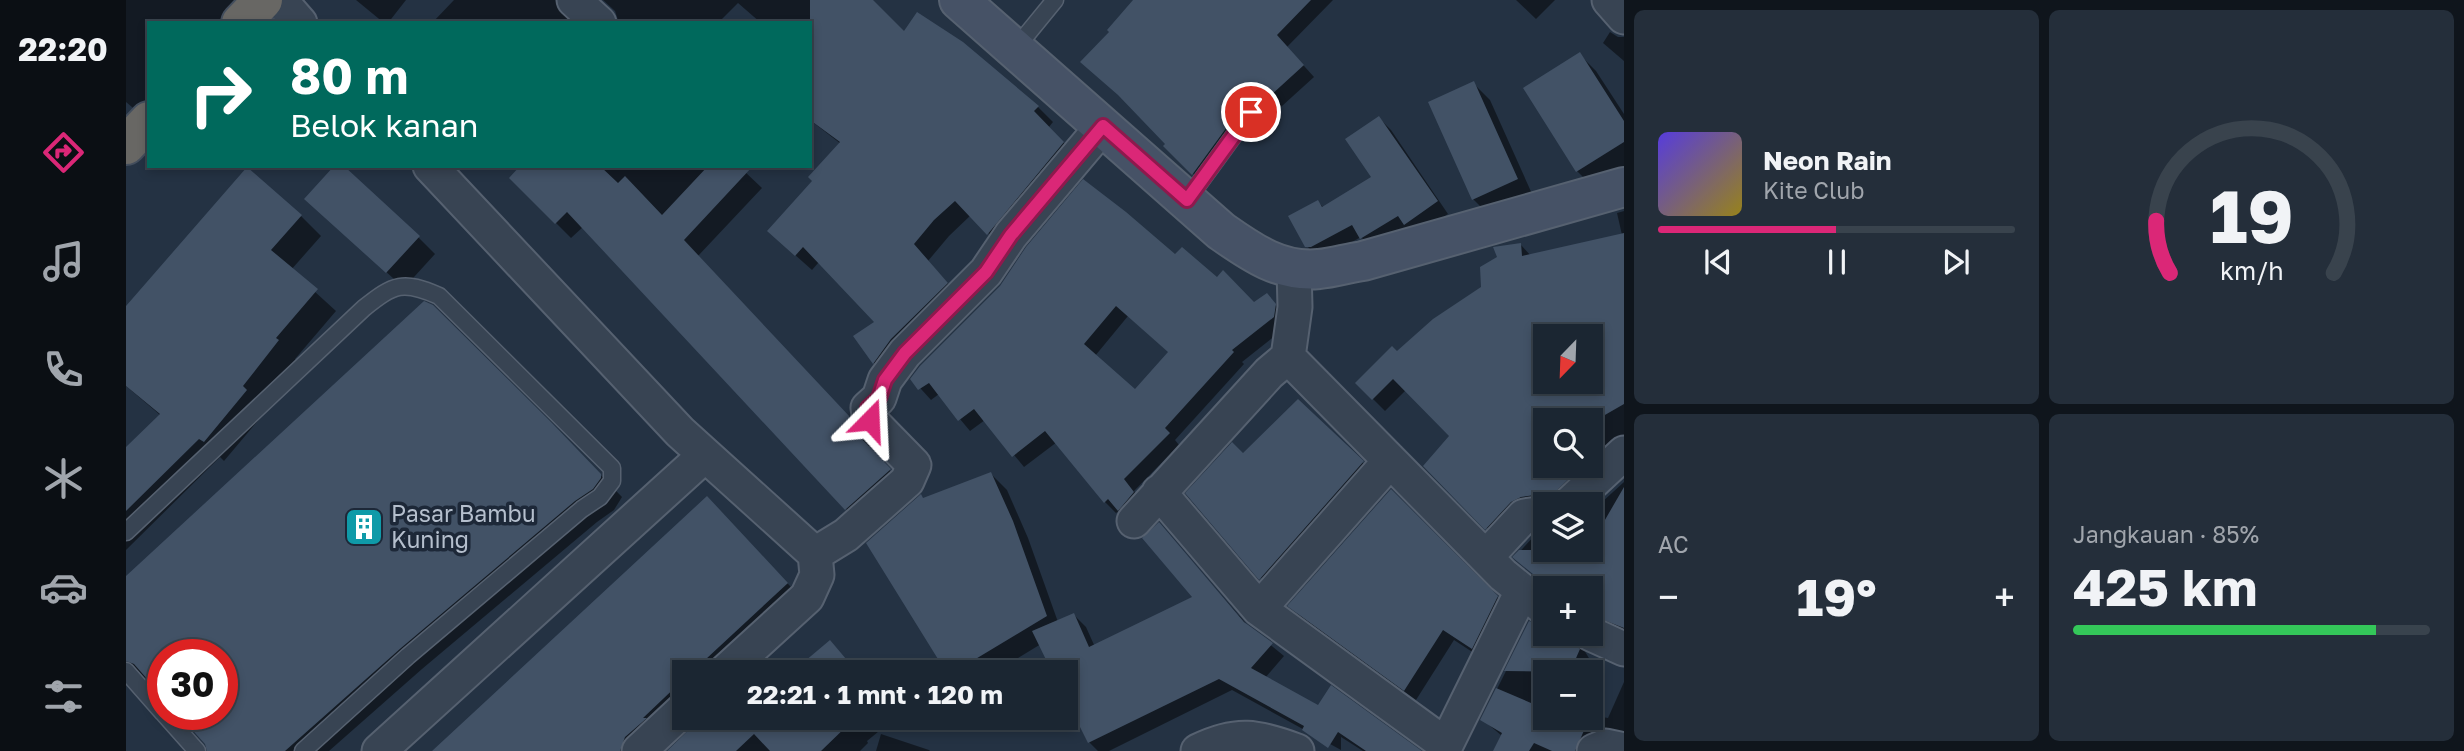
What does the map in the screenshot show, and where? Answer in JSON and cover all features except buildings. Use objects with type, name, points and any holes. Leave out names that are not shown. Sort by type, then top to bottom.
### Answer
[{"type":"highway","points":[[244,21],[263,0]]},
{"type":"highway","points":[[126,145],[147,123]]},
{"type":"main road","points":[[960,0],[1222,231],[1250,251],[1294,269],[1319,269],[1363,261],[1624,187]]},
{"type":"street","points":[[280,0],[298,21]]},
{"type":"street","points":[[574,0],[597,21]]},
{"type":"street","points":[[815,554],[835,543],[906,481],[914,465],[870,420],[868,408],[879,398],[885,380],[905,353],[986,272],[1011,235],[1103,126]]},
{"type":"street","points":[[432,168],[704,457],[815,554],[817,575],[807,597],[738,660]]},
{"type":"street","points":[[1134,520],[1269,373],[1288,357],[1295,307],[1294,269]]},
{"type":"street","points":[[1288,357],[1486,557],[1533,599]]},
{"type":"street","points":[[1582,492],[1624,453]]},
{"type":"street","points":[[379,751],[704,457]]},
{"type":"street","points":[[1259,609],[1390,461]]},
{"type":"street","points":[[1159,492],[1259,609],[1444,748],[1533,602]]},
{"type":"street","points":[[1486,557],[1524,516],[1533,515]]},
{"type":"street","points":[[1603,639],[1624,649]]},
{"type":"street","points":[[639,751],[672,720]]},
{"type":"street","points":[[1198,751],[1222,740],[1256,738],[1297,751]]},
{"type":"street","points":[[1594,751],[1606,746],[1624,750]]},
{"type":"lane","points":[[1016,49],[1055,0]]},
{"type":"lane","points":[[1187,200],[1251,112]]},
{"type":"lane","points":[[126,532],[364,308],[383,293],[401,286],[417,286],[439,296],[612,468],[612,481],[600,497],[582,509],[408,656],[303,751]]},
{"type":"lane","points":[[126,671],[147,695]]},
{"type":"lane","points":[[178,730],[197,751]]},
{"type":"place","name":"Pasar Bambu Kuning","points":[[364,527]]},
{"type":"route","points":[[870,420],[868,408],[879,398],[885,380],[905,353],[986,272],[1011,235],[1103,126],[1187,200],[1251,112]]}]
